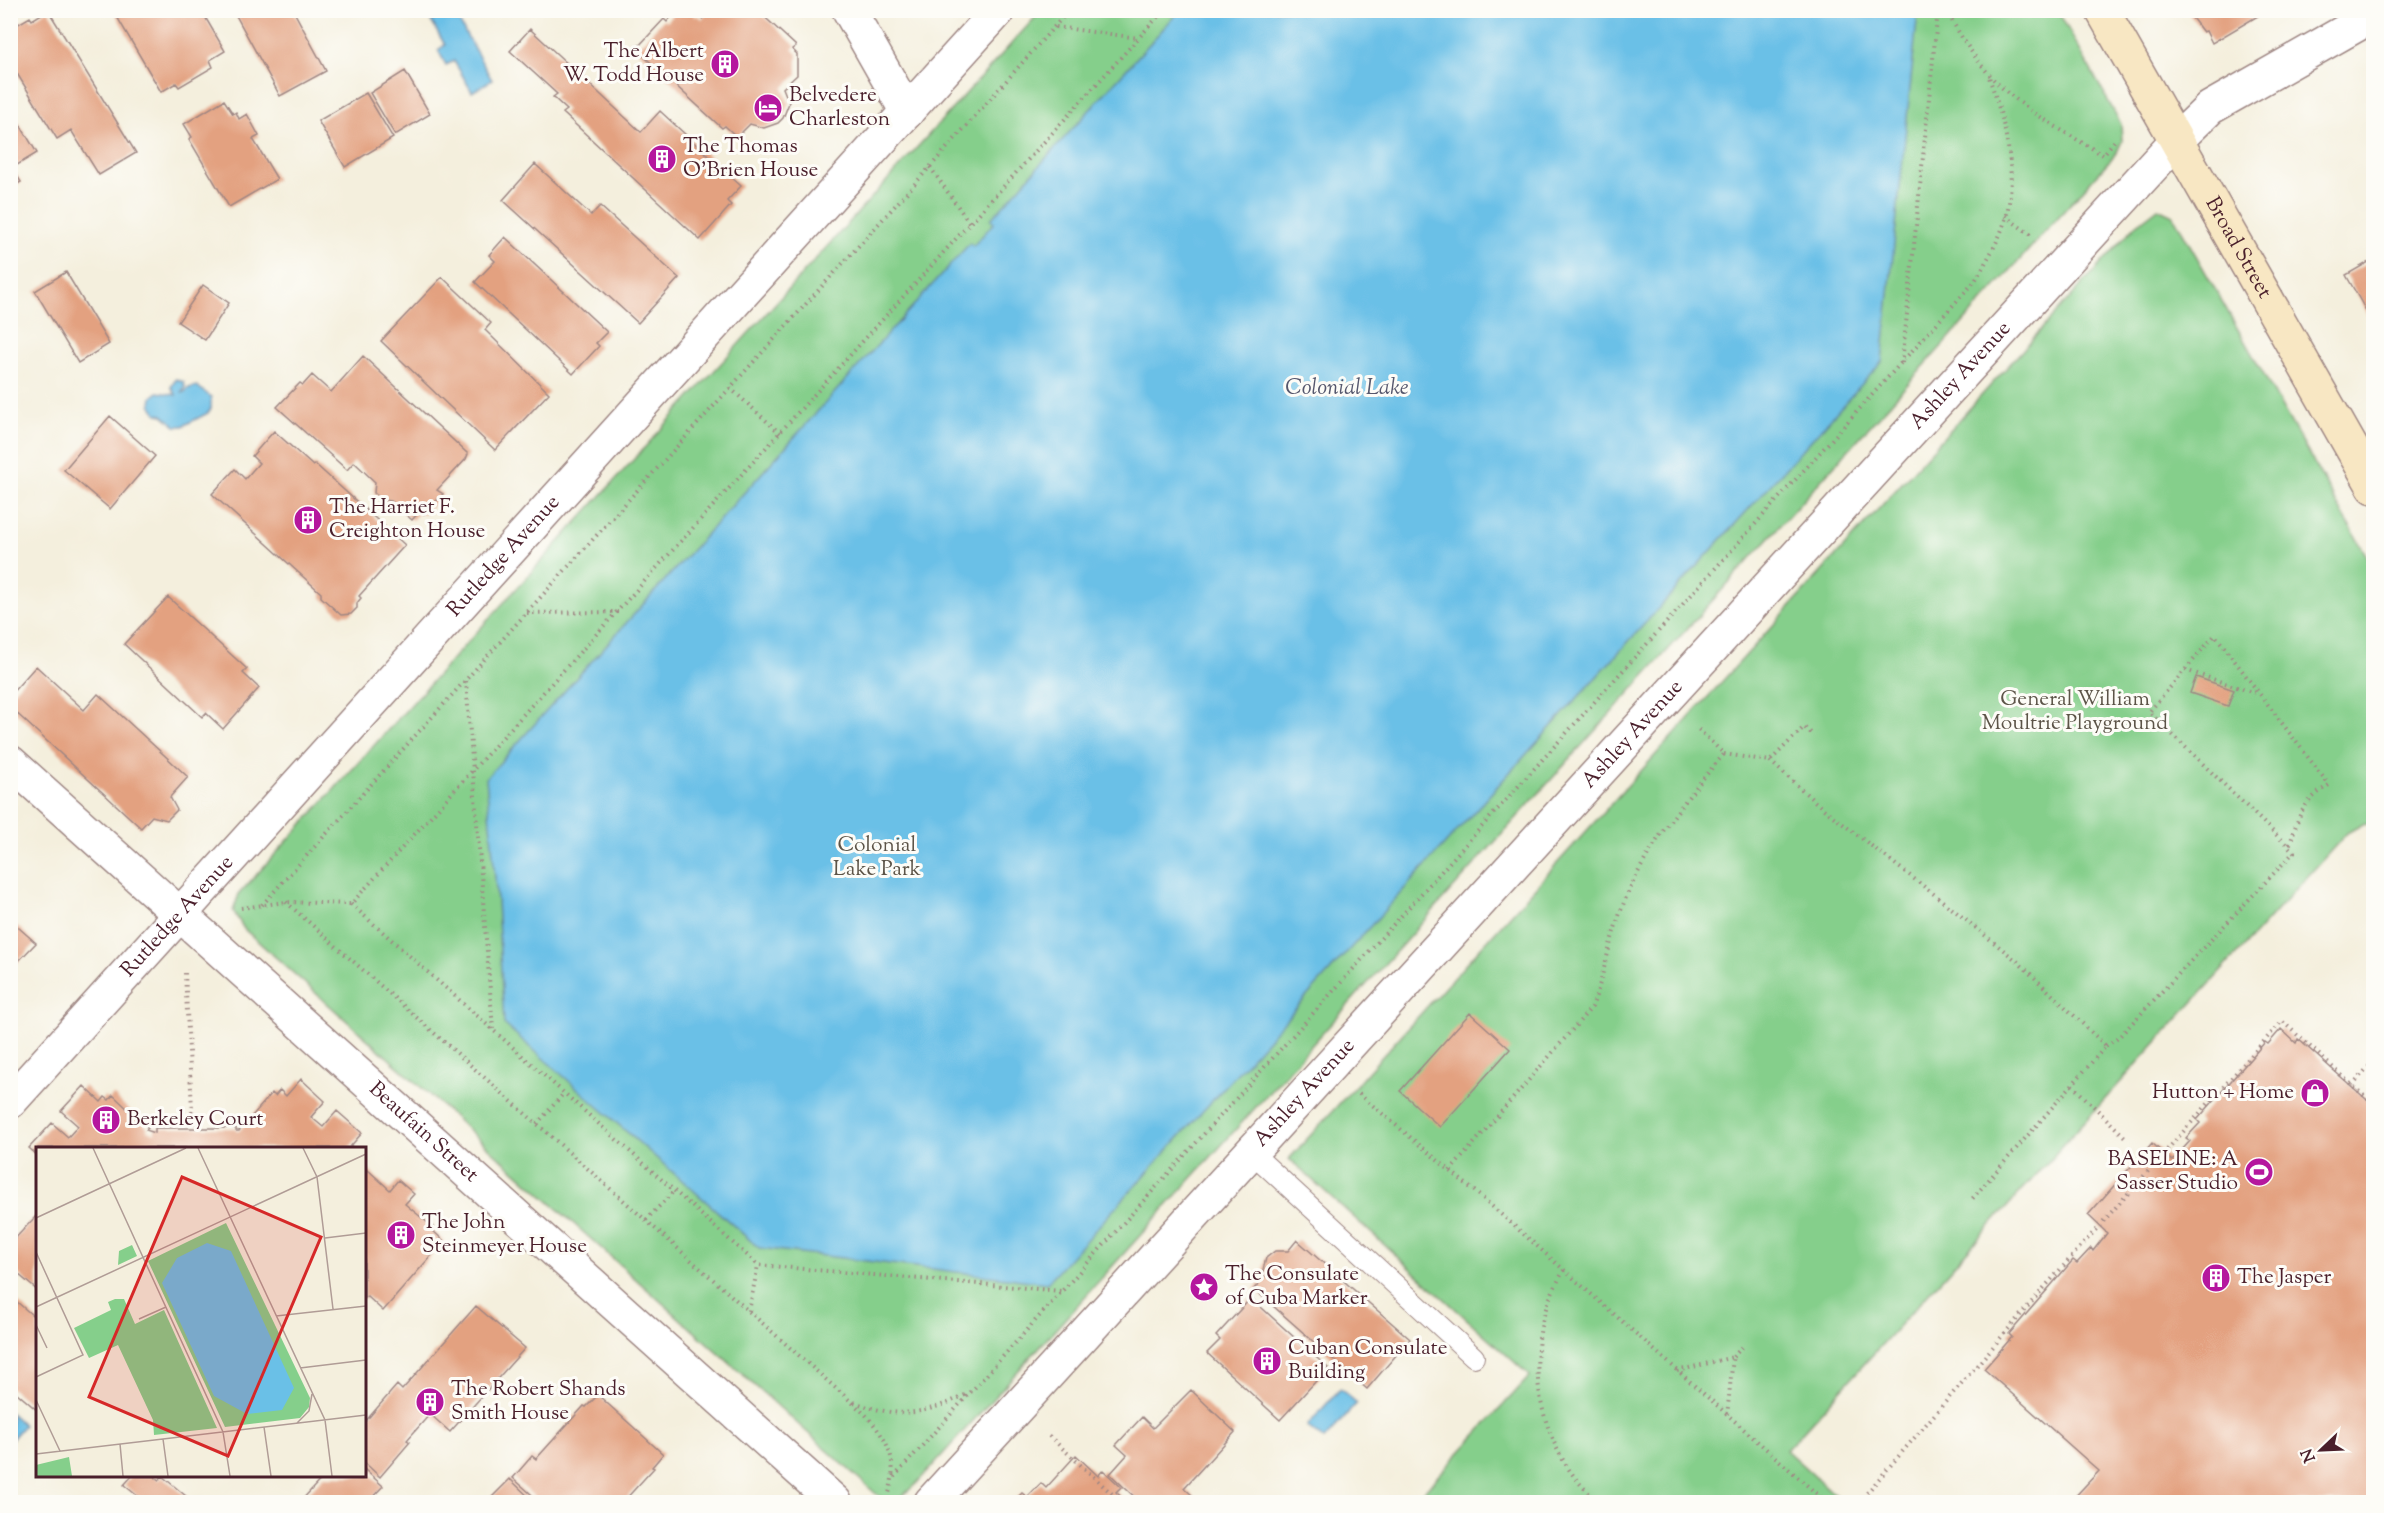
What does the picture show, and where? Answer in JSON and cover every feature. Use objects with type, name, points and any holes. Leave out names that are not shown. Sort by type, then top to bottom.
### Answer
[{"type":"main road","name":"Broad Street","points":[[2102,10],[2373,487]]},
{"type":"street","points":[[849,10],[907,112]]},
{"type":"street","name":"Rutledge Avenue","points":[[10,1102],[999,10]]},
{"type":"street","name":"Ashley Avenue","points":[[931,1503],[2176,141],[2210,108],[2373,15]]},
{"type":"street","name":"Beaufain Street","points":[[10,762],[835,1503]]},
{"type":"lane","points":[[1251,1152],[1474,1357]]},
{"type":"path","points":[[262,905],[930,167],[1069,10]]},
{"type":"path","points":[[351,904],[781,434],[1164,10]]},
{"type":"path","points":[[1902,364],[1938,10]]},
{"type":"path","points":[[1946,10],[1960,37],[1988,74],[2026,107],[2103,155],[2116,139]]},
{"type":"path","points":[[1055,26],[1139,38]]},
{"type":"path","points":[[894,1477],[1975,281],[2001,231],[2011,194],[2010,161],[2005,127],[1988,74]]},
{"type":"path","points":[[930,167],[971,225]]},
{"type":"path","points":[[2006,216],[2036,239]]},
{"type":"path","points":[[730,388],[781,434]]},
{"type":"path","points":[[526,613],[618,612]]},
{"type":"path","points":[[1972,1199],[2106,1046],[2118,1038],[2294,852],[2289,848],[2149,712],[2215,635],[2329,785],[2316,794],[2301,810],[2289,848]]},
{"type":"path","points":[[2185,670],[2259,694]]},
{"type":"path","points":[[466,680],[494,1030]]},
{"type":"path","points":[[1770,761],[1804,726],[1811,733]]},
{"type":"path","points":[[1696,727],[1724,754],[1770,761],[1821,807],[2017,961],[2106,1046]]},
{"type":"path","points":[[1450,1171],[1592,1007],[1604,975],[1618,919],[1644,859],[1671,819],[1724,754]]},
{"type":"path","points":[[240,908],[286,902],[351,904],[758,1265],[1061,1292]]},
{"type":"path","points":[[286,902],[851,1400],[881,1433],[894,1467],[894,1477],[889,1493]]},
{"type":"path","points":[[184,968],[193,1128]]},
{"type":"path","points":[[1859,1503],[2042,1290],[2282,1021],[2373,1105]]},
{"type":"path","points":[[2352,1085],[2373,1061]]},
{"type":"path","points":[[2072,1085],[2125,1137]]},
{"type":"path","points":[[537,1124],[564,1093]]},
{"type":"path","points":[[1357,1093],[1564,1270],[1826,1503]]},
{"type":"path","points":[[646,1220],[674,1191]]},
{"type":"path","points":[[750,1311],[758,1265]]},
{"type":"path","points":[[1564,1270],[1547,1305],[1538,1347],[1538,1384],[1545,1419],[1558,1452],[1574,1477],[1598,1503]]},
{"type":"path","points":[[1677,1371],[1733,1357],[1744,1345]]},
{"type":"path","points":[[1726,1416],[1733,1357]]},
{"type":"path","points":[[851,1400],[879,1411],[908,1413],[938,1408],[969,1393]]},
{"type":"path","points":[[1049,1436],[1121,1503]]},
{"type":"green space","name":"Colonial Lake","points":[[1041,11],[2058,11],[2121,124],[2122,141],[2117,152],[917,1483],[901,1497],[888,1502],[875,1493],[244,929],[233,911],[239,894]]},
{"type":"green space","name":"General William Moultrie Playground","points":[[2158,208],[2173,215],[2373,567],[2373,825],[2363,824],[2347,833],[1786,1450],[1843,1502],[1414,1502],[1530,1376],[1289,1159],[2136,225]]},
{"type":"water","points":[[450,10],[453,11],[492,80],[472,92],[454,61],[446,65],[438,50],[445,45],[431,21]]},
{"type":"water","name":"Colonial Lake","points":[[1180,10],[1918,11],[1882,362],[1047,1283],[759,1248],[504,1024],[497,901],[486,778],[970,243],[973,246],[994,223],[991,219]]},
{"type":"water","points":[[176,379],[184,382],[183,393],[197,386],[211,397],[211,409],[208,413],[183,426],[176,426],[163,415],[157,414],[151,404],[152,397],[158,392],[176,395],[171,387]]},
{"type":"water","points":[[1340,1389],[1357,1403],[1324,1440],[1307,1426]]},
{"type":"water","points":[[11,1413],[24,1425],[11,1440]]},
{"type":"building","points":[[48,10],[136,153],[99,175],[71,130],[57,139],[10,62],[10,29]]},
{"type":"building","points":[[113,10],[201,10],[225,51],[210,60],[213,67],[179,87],[176,83],[161,92]]},
{"type":"building","points":[[233,10],[293,10],[326,71],[280,96]]},
{"type":"building","name":"The Albert W. Todd House","points":[[677,10],[689,10],[702,19],[709,10],[757,10],[796,46],[792,49],[797,54],[797,75],[783,88],[789,103],[783,118],[778,123],[764,128],[750,124],[737,137],[725,126],[722,128],[636,49],[664,19],[667,22]]},
{"type":"building","points":[[2186,10],[2268,10],[2212,43],[2206,31],[2203,32]]},
{"type":"building","name":"The Thomas O'Brien House","points":[[530,29],[641,132],[660,111],[741,186],[727,201],[731,205],[700,240],[563,113],[567,110],[553,97],[557,94],[510,51]]},
{"type":"building","points":[[405,71],[430,114],[395,135],[370,93]]},
{"type":"building","points":[[366,93],[393,138],[345,167],[318,121]]},
{"type":"building","points":[[224,100],[233,114],[236,112],[239,119],[247,114],[259,136],[253,139],[277,179],[229,207],[189,139],[192,137],[184,124]]},
{"type":"building","points":[[10,108],[37,153],[12,168],[21,182],[10,188]]},
{"type":"building","points":[[535,164],[591,215],[600,206],[679,278],[638,323],[503,200]]},
{"type":"building","points":[[505,237],[607,332],[596,343],[599,346],[573,374],[475,282],[495,261],[489,255]]},
{"type":"building","points":[[2374,259],[2374,325],[2346,275]]},
{"type":"building","points":[[66,272],[109,344],[78,363],[35,291]]},
{"type":"building","points":[[442,277],[491,323],[485,330],[549,393],[495,450],[381,341]]},
{"type":"building","points":[[203,285],[229,303],[205,340],[178,322]]},
{"type":"building","points":[[363,356],[468,454],[437,490],[443,494],[424,514],[420,511],[412,520],[391,501],[383,500],[374,493],[375,482],[354,462],[347,470],[277,407],[300,383],[303,385],[312,375],[331,392]]},
{"type":"building","points":[[110,416],[155,456],[110,509],[64,470]]},
{"type":"building","name":"The Harriet F. Creighton House","points":[[274,431],[313,466],[315,464],[405,545],[359,596],[361,598],[357,603],[357,608],[351,614],[341,615],[321,597],[321,593],[212,494],[235,469],[245,479],[259,463],[252,456]]},
{"type":"building","points":[[168,597],[247,669],[243,673],[259,688],[223,729],[206,713],[202,717],[124,644]]},
{"type":"building","points":[[36,666],[84,710],[98,694],[188,777],[170,797],[177,810],[167,820],[152,816],[141,828],[10,707],[10,695]]},
{"type":"building","points":[[2196,677],[2234,690],[2228,706],[2190,693]]},
{"type":"building","points":[[10,920],[36,943],[10,970]]},
{"type":"building","points":[[1470,1013],[1510,1049],[1440,1127],[1400,1091]]},
{"type":"building","name":"The Jasper","points":[[2281,1029],[2296,1043],[2298,1039],[2374,1106],[2374,1502],[2070,1502],[2099,1471],[1984,1369],[2012,1337],[2009,1334],[2073,1260],[2077,1263],[2091,1248],[2093,1251],[2107,1233],[2088,1215],[2152,1143],[2172,1161],[2190,1141],[2186,1138],[2200,1123],[2197,1120],[2265,1042],[2268,1044]]},
{"type":"building","name":"Berkeley Court","points":[[301,1079],[325,1101],[311,1117],[323,1127],[337,1111],[362,1133],[350,1147],[36,1147],[36,1154],[29,1148],[52,1123],[68,1137],[78,1126],[61,1111],[84,1086],[101,1102],[105,1097],[109,1100],[113,1095],[148,1128],[146,1130],[155,1133],[155,1128],[236,1128],[236,1131],[239,1131],[272,1093],[275,1096],[280,1090],[286,1096]]},
{"type":"building","name":"The John Steinmeyer House","points":[[368,1170],[390,1190],[398,1180],[414,1194],[405,1204],[433,1227],[431,1229],[444,1241],[383,1311],[366,1297],[366,1172]]},
{"type":"building","points":[[36,1216],[36,1289],[10,1267],[10,1244]]},
{"type":"building","points":[[1297,1240],[1410,1339],[1367,1389],[1254,1289],[1265,1276],[1263,1270],[1266,1258],[1275,1251],[1288,1251]]},
{"type":"building","points":[[10,1296],[36,1318],[36,1409],[10,1387]]},
{"type":"building","name":"Cuban Consulate Building","points":[[1251,1298],[1328,1368],[1280,1420],[1207,1353],[1220,1340],[1216,1336]]},
{"type":"building","name":"The Robert Shands Smith House","points":[[476,1306],[525,1348],[450,1432],[430,1414],[407,1440],[410,1442],[380,1477],[366,1464],[366,1421],[397,1385],[402,1390]]},
{"type":"building","points":[[1191,1390],[1235,1432],[1184,1488],[1200,1502],[1140,1502],[1110,1474],[1127,1455],[1116,1445],[1142,1417],[1153,1428]]},
{"type":"building","points":[[598,1395],[663,1454],[652,1467],[654,1468],[623,1502],[540,1502],[513,1478],[532,1456],[536,1459],[584,1406],[586,1407]]},
{"type":"building","points":[[1076,1455],[1098,1476],[1103,1470],[1121,1487],[1116,1492],[1127,1502],[1013,1502],[1022,1493],[1027,1497],[1041,1483],[1046,1488]]},
{"type":"building","points":[[366,1471],[383,1486],[368,1502],[300,1502],[323,1477],[366,1477]]},
{"type":"building","points":[[131,1477],[154,1477],[159,1480],[163,1477],[193,1502],[145,1502],[124,1485]]},
{"type":"building","points":[[510,1479],[534,1502],[487,1502]]},
{"type":"place","name":"The Albert W. Todd House","points":[[725,64]]},
{"type":"place","name":"Belvedere Charleston","points":[[768,108]]},
{"type":"place","name":"The Thomas O'Brien House","points":[[662,159]]},
{"type":"place","name":"The Harriet F. Creighton House","points":[[308,520]]},
{"type":"place","name":"Hutton + Home","points":[[2315,1093]]},
{"type":"place","name":"Berkeley Court","points":[[106,1120]]},
{"type":"place","name":"BASELINE: A Sasser Studio","points":[[2259,1172]]},
{"type":"place","name":"The John Steinmeyer House","points":[[401,1235]]},
{"type":"place","name":"The Jasper","points":[[2216,1278]]},
{"type":"place","name":"The Consulate of Cuba Marker","points":[[1204,1287]]},
{"type":"place","name":"Cuban Consulate Building","points":[[1267,1361]]},
{"type":"place","name":"The Robert Shands Smith House","points":[[430,1402]]},
{"type":"park label","name":"Colonial Lake Park","points":[[877,858]]}]
